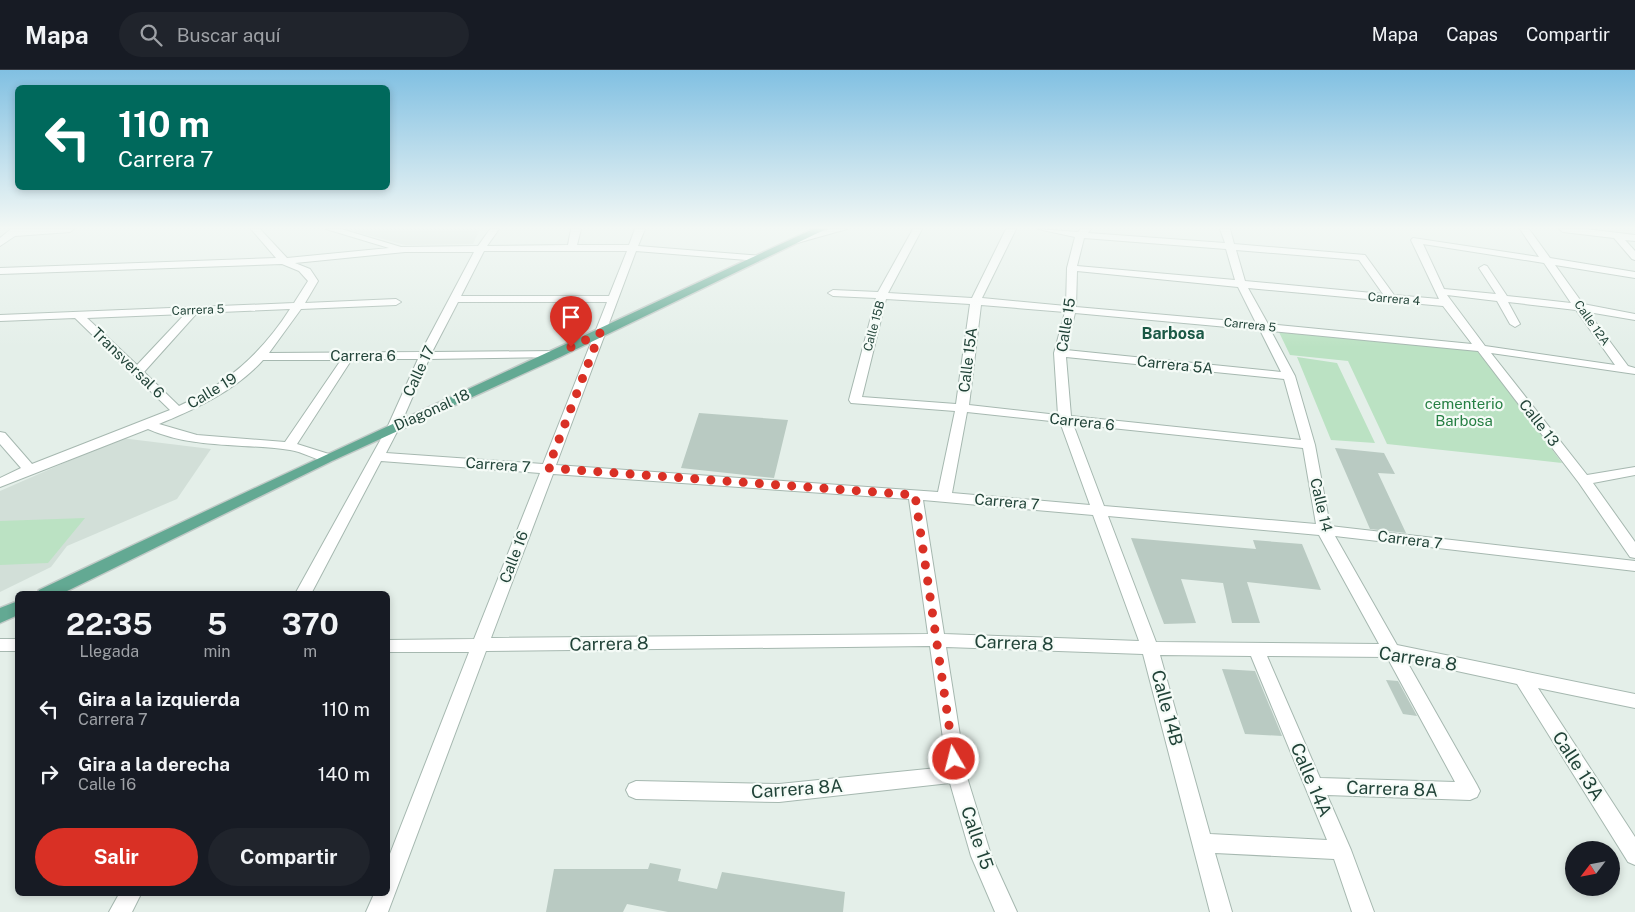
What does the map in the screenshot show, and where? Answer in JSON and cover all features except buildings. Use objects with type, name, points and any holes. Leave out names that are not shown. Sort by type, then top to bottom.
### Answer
[{"type":"main road","name":"Diagonal 18","points":[[51,591],[327,458],[556,354],[737,268]]},
{"type":"main road","points":[[0,616],[15,608]]},
{"type":"street","points":[[0,271],[70,268]]},
{"type":"street","name":"Calle 19","points":[[0,483],[29,469],[178,410],[218,390],[245,371],[260,357],[312,281],[309,273],[304,268]]},
{"type":"street","name":"Calle 17","points":[[305,591],[392,428],[425,355],[471,268]]},
{"type":"street","name":"Calle 16","points":[[390,879],[625,268]]},
{"type":"street","name":"Calle 15B","points":[[855,400],[882,295],[897,268]]},
{"type":"street","name":"Calle 15A","points":[[944,497],[962,408],[976,301],[991,268]]},
{"type":"street","name":"Calle 15","points":[[1072,268],[1071,308],[1060,353],[1065,420],[1097,510]]},
{"type":"street","name":"Carrera 4","points":[[1075,268],[1446,303]]},
{"type":"street","name":"Calle 14","points":[[1237,268],[1241,283],[1289,376],[1310,445],[1324,530],[1470,791]]},
{"type":"street","points":[[1370,268],[1392,299]]},
{"type":"street","name":"Calle 13","points":[[1429,268],[1446,303],[1479,348],[1584,480],[1635,553]]},
{"type":"street","points":[[1484,268],[1503,298],[1503,304],[1515,324]]},
{"type":"street","name":"Calle 12A","points":[[1552,268],[1629,370]]},
{"type":"street","points":[[1587,268],[1635,276]]},
{"type":"street","name":"Carrera 4","points":[[1439,290],[1581,307],[1635,317]]},
{"type":"street","name":"Carrera 5","points":[[833,293],[1071,308],[1263,326],[1479,348],[1629,370]]},
{"type":"street","points":[[455,299],[613,299]]},
{"type":"street","name":"Carrera 5","points":[[0,318],[396,302]]},
{"type":"street","points":[[137,372],[194,310]]},
{"type":"street","name":"Transversal 6","points":[[78,315],[178,410]]},
{"type":"street","name":"Carrera 5A","points":[[1060,353],[1289,376]]},
{"type":"street","name":"Carrera 6","points":[[260,357],[556,354]]},
{"type":"street","points":[[289,446],[349,356]]},
{"type":"street","name":"Carrera 6","points":[[855,400],[962,408],[1310,445]]},
{"type":"street","points":[[146,423],[165,433],[190,439],[289,446],[327,458]]},
{"type":"street","points":[[0,436],[29,469]]},
{"type":"street","name":"Carrera 7","points":[[377,457],[944,497],[1097,510],[1324,530],[1635,566]]},
{"type":"street","points":[[1584,480],[1635,471]]},
{"type":"street","name":"Calle 15","points":[[915,495],[957,774],[981,856],[1006,912]]},
{"type":"street","name":"Calle 14B","points":[[1097,510],[1150,648],[1222,912]]},
{"type":"street","name":"Carrera 8","points":[[390,646],[938,640],[1150,648],[1393,651],[1635,701]]},
{"type":"street","points":[[0,645],[15,645]]},
{"type":"street","name":"Calle 14A","points":[[1256,649],[1341,850],[1362,912]]},
{"type":"street","name":"Calle 13A","points":[[1522,677],[1635,855]]},
{"type":"street","name":"Carrera 8A","points":[[636,790],[779,793],[957,774]]},
{"type":"street","name":"Carrera 8A","points":[[1313,786],[1470,791]]},
{"type":"street","points":[[1204,843],[1341,850]]},
{"type":"street","points":[[120,912],[130,896]]},
{"type":"street","points":[[377,912],[383,896]]},
{"type":"shaded area","points":[[121,438],[211,449],[177,499],[67,546],[51,567],[0,592],[0,491]]},
{"type":"green space","name":"cementerio Barbosa","points":[[1278,330],[1476,350],[1501,379],[1562,463],[1387,444],[1348,361],[1290,355]]},
{"type":"green space","points":[[1297,357],[1337,363],[1375,443],[1331,440]]},
{"type":"green space","points":[[85,518],[48,563],[0,565],[0,521]]},
{"type":"district","name":"Barbosa","points":[[1173,333]]},
{"type":"route","points":[[571,347],[600,333],[548,468],[915,495],[938,640],[954,759]]}]
